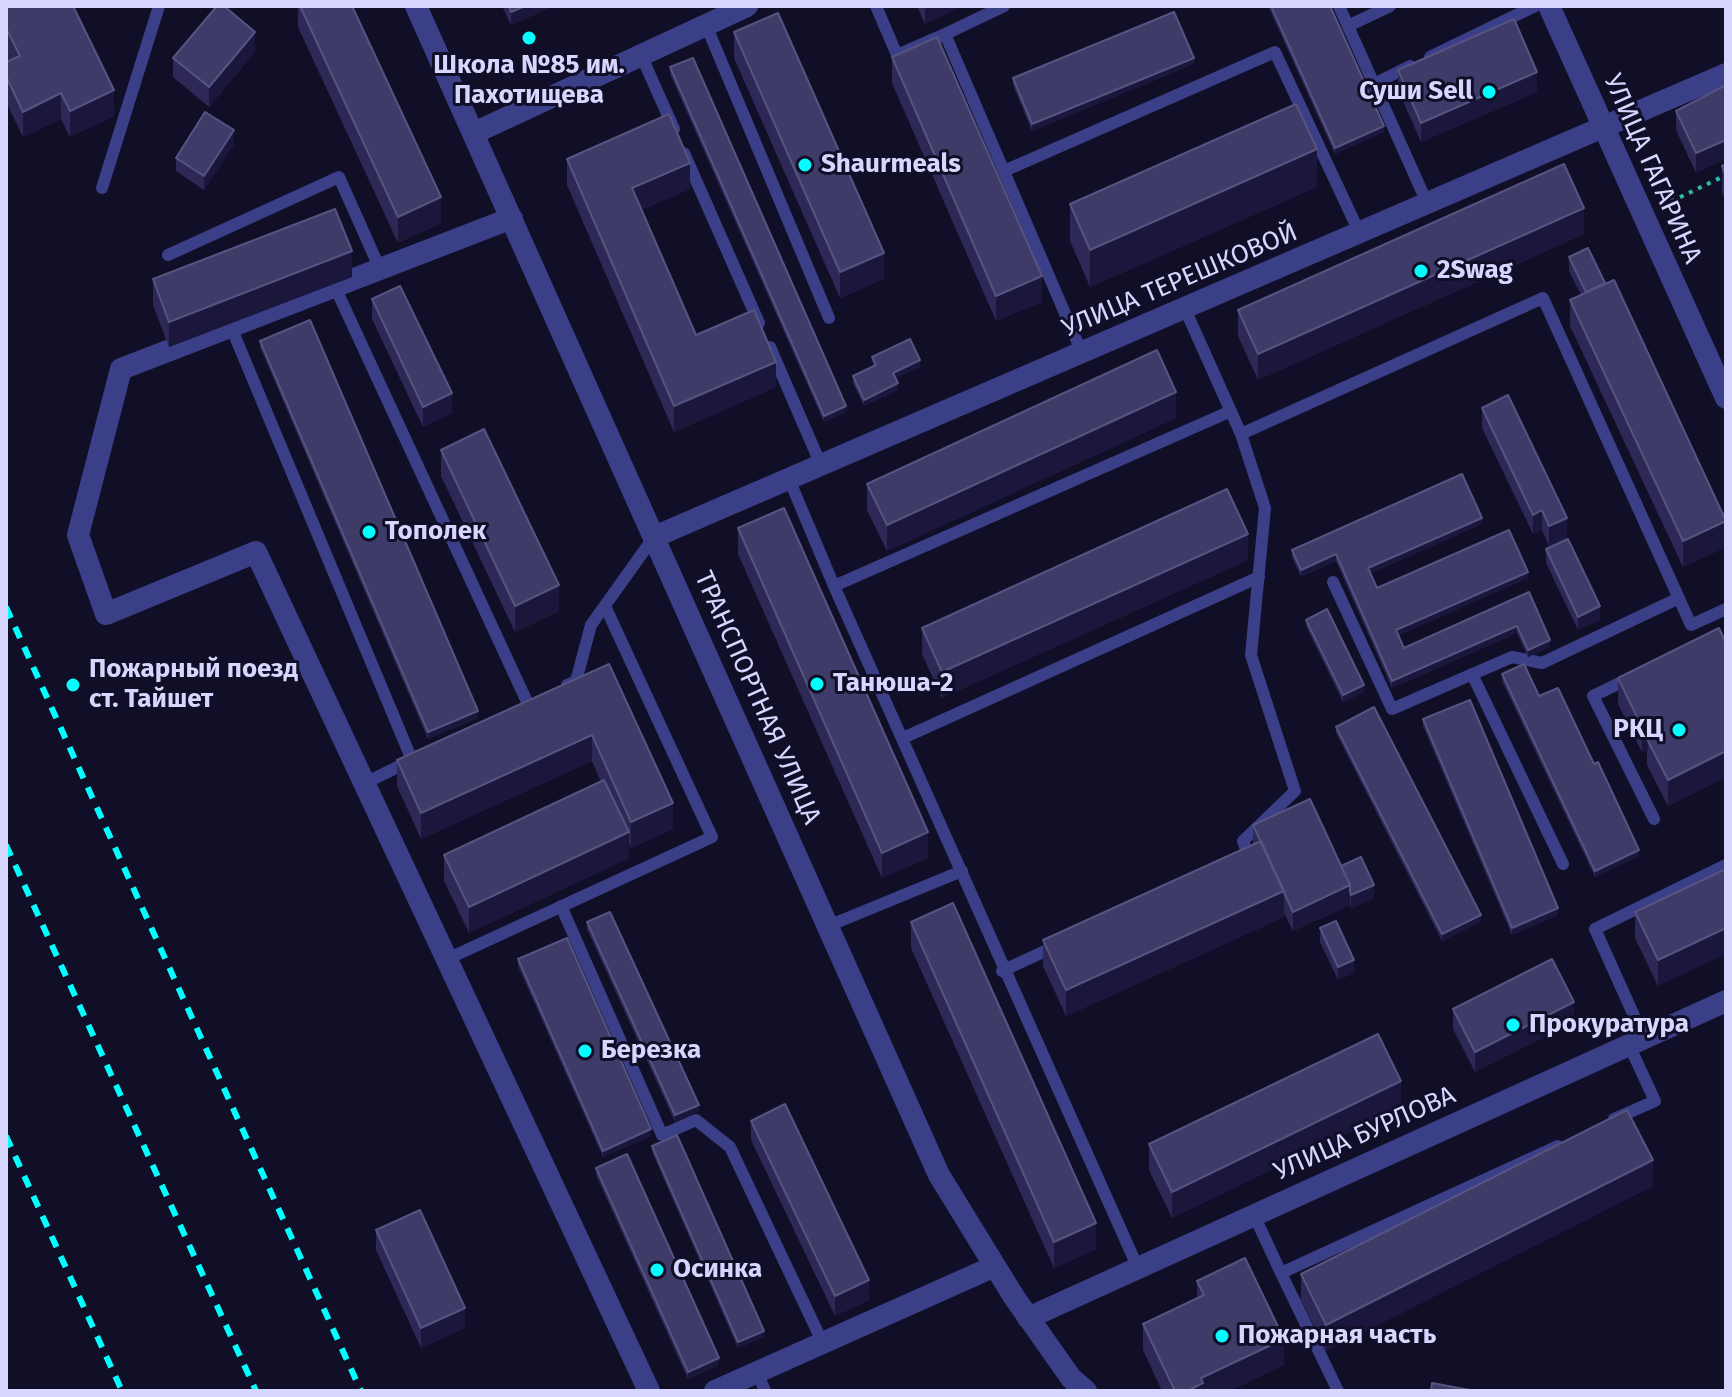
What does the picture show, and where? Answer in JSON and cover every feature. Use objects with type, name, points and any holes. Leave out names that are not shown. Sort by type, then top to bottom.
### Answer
[{"type":"street","name":"ТРАНСПОРТНАЯ УЛИЦА","points":[[416,6],[939,1175],[1028,1318],[1071,1378],[1086,1391]]},
{"type":"street","points":[[474,133],[747,6]]},
{"type":"street","name":"УЛИЦА ГАГАРИНА","points":[[1549,6],[1602,130],[1726,398]]},
{"type":"street","name":"УЛИЦА ТЕРЕШКОВОЙ","points":[[654,537],[1726,74]]},
{"type":"street","points":[[512,218],[121,369],[78,535],[106,614],[256,552],[649,1391]]},
{"type":"street","name":"УЛИЦА БУРЛОВА","points":[[1028,1318],[1726,1001]]},
{"type":"street","points":[[715,1391],[761,1382],[818,1345],[995,1266]]},
{"type":"lane","points":[[102,188],[159,6]]},
{"type":"lane","points":[[876,6],[897,55],[1004,6]]},
{"type":"lane","points":[[1339,6],[1428,205]]},
{"type":"lane","points":[[1348,26],[1390,6]]},
{"type":"lane","points":[[1374,84],[1535,6]]},
{"type":"lane","points":[[706,25],[829,318]]},
{"type":"lane","points":[[939,37],[945,34],[1082,353]]},
{"type":"lane","points":[[1004,171],[1275,52],[1360,234]]},
{"type":"lane","points":[[641,55],[821,465]]},
{"type":"lane","points":[[168,255],[339,177],[380,269]]},
{"type":"lane","points":[[335,287],[540,699]]},
{"type":"lane","points":[[1241,434],[1543,298],[1691,625],[1726,609]]},
{"type":"lane","points":[[1185,309],[1241,434],[1265,508],[1251,655],[1295,791],[1243,841],[1249,858],[1235,864]]},
{"type":"lane","points":[[231,327],[412,760]]},
{"type":"lane","points":[[834,586],[1231,411]]},
{"type":"lane","points":[[789,479],[962,871],[1002,971],[1138,1268]]},
{"type":"lane","points":[[515,711],[576,681],[591,625],[654,537]]},
{"type":"lane","points":[[903,738],[1259,577]]},
{"type":"lane","points":[[1333,582],[1392,709],[1512,657],[1542,663],[1679,598]]},
{"type":"lane","points":[[445,960],[712,837],[605,606]]},
{"type":"lane","points":[[1646,670],[1593,696],[1654,819]]},
{"type":"lane","points":[[1472,674],[1563,864]]},
{"type":"lane","points":[[363,784],[425,754]]},
{"type":"lane","points":[[1598,1127],[1655,1101],[1637,1042],[1595,929],[1726,865]]},
{"type":"lane","points":[[828,926],[962,871]]},
{"type":"lane","points":[[561,906],[662,1135],[696,1120],[730,1147],[819,1335],[818,1345]]},
{"type":"lane","points":[[1002,971],[1075,937]]},
{"type":"lane","points":[[1281,1273],[1569,1140]]},
{"type":"lane","points":[[1254,1215],[1338,1391]]},
{"type":"path","points":[[1690,193],[1726,175]]},
{"type":"building","points":[[6,6],[73,6],[114,90],[70,111],[61,93],[23,112],[6,76],[6,62],[20,56],[6,28]]},
{"type":"building","points":[[217,6],[224,6],[255,32],[209,87],[173,58]]},
{"type":"building","points":[[300,6],[352,6],[441,197],[398,217]]},
{"type":"building","points":[[509,6],[525,6],[511,12]]},
{"type":"building","points":[[1271,6],[1330,6],[1384,126],[1335,148]]},
{"type":"building","points":[[1174,12],[1194,58],[1032,124],[1013,78]]},
{"type":"building","points":[[778,13],[884,253],[840,272],[734,32]]},
{"type":"building","points":[[1514,19],[1537,72],[1421,123],[1398,70]]},
{"type":"building","points":[[937,37],[1042,276],[996,296],[892,57]]},
{"type":"building","points":[[693,58],[846,406],[824,416],[670,67]]},
{"type":"building","points":[[1726,85],[1726,140],[1696,153],[1676,111]]},
{"type":"building","points":[[1296,104],[1317,149],[1090,250],[1070,204]]},
{"type":"building","points":[[205,112],[234,130],[204,176],[176,158]]},
{"type":"building","points":[[669,114],[690,163],[632,188],[696,335],[754,310],[776,362],[674,406],[567,159]]},
{"type":"building","points":[[1564,164],[1584,208],[1258,354],[1238,310]]},
{"type":"building","points":[[335,209],[352,251],[169,322],[153,279]]},
{"type":"building","points":[[1588,248],[1605,283],[1586,292],[1569,257]]},
{"type":"building","points":[[1614,280],[1726,521],[1683,541],[1570,300]]},
{"type":"building","points":[[400,286],[452,393],[423,407],[372,299]]},
{"type":"building","name":"Тополек","points":[[310,320],[478,711],[428,732],[260,341]]},
{"type":"building","points":[[910,339],[920,360],[893,373],[898,383],[864,400],[853,376],[876,365],[872,357]]},
{"type":"building","points":[[1157,350],[1176,392],[887,525],[867,484]]},
{"type":"building","points":[[1508,395],[1567,518],[1549,526],[1542,510],[1533,515],[1482,408]]},
{"type":"building","points":[[484,429],[559,585],[515,606],[441,450]]},
{"type":"building","points":[[1462,474],[1482,518],[1368,568],[1377,588],[1509,530],[1528,572],[1396,630],[1404,648],[1529,592],[1550,640],[1528,650],[1517,626],[1392,681],[1336,554],[1301,570],[1292,550]]},
{"type":"building","points":[[1227,489],[1248,534],[942,672],[922,628]]},
{"type":"building","points":[[784,508],[928,832],[882,853],[738,528]]},
{"type":"building","points":[[1568,539],[1600,606],[1578,617],[1546,549]]},
{"type":"building","points":[[1327,609],[1364,685],[1343,695],[1306,620]]},
{"type":"building","name":"РКЦ","points":[[1719,628],[1726,643],[1726,751],[1668,780],[1647,739],[1654,736],[1648,724],[1642,727],[1618,678]]},
{"type":"building","points":[[609,664],[673,803],[631,822],[592,735],[421,813],[397,760]]},
{"type":"building","points":[[1524,664],[1539,696],[1558,688],[1594,764],[1598,762],[1639,850],[1595,871],[1502,674]]},
{"type":"building","points":[[1470,700],[1558,908],[1512,928],[1423,719]]},
{"type":"building","points":[[1374,707],[1481,915],[1442,934],[1336,727]]},
{"type":"building","points":[[604,780],[629,832],[469,907],[444,855]]},
{"type":"building","points":[[1310,799],[1350,885],[1293,912],[1253,825]]},
{"type":"building","points":[[1261,841],[1284,891],[1066,990],[1043,940]]},
{"type":"building","points":[[1361,857],[1374,885],[1351,895],[1341,866]]},
{"type":"building","points":[[1726,869],[1726,928],[1658,960],[1635,912]]},
{"type":"building","points":[[953,903],[1096,1223],[1054,1242],[911,922]]},
{"type":"building","points":[[610,912],[699,1105],[675,1115],[587,922]]},
{"type":"building","points":[[1336,921],[1354,960],[1338,967],[1320,928]]},
{"type":"building","name":"Березка","points":[[567,938],[651,1129],[603,1151],[518,959]]},
{"type":"building","points":[[1552,959],[1574,1002],[1475,1052],[1453,1009]]},
{"type":"building","points":[[1378,1034],[1401,1081],[1172,1192],[1149,1144]]},
{"type":"building","points":[[785,1104],[869,1280],[835,1296],[751,1121]]},
{"type":"building","points":[[1627,1110],[1653,1160],[1326,1325],[1301,1274]]},
{"type":"building","points":[[677,1135],[764,1331],[738,1342],[652,1146]]},
{"type":"building","name":"Осинка","points":[[627,1154],[719,1358],[688,1372],[596,1168]]},
{"type":"building","points":[[420,1210],[465,1308],[421,1328],[376,1230]]},
{"type":"building","name":"Пожарная часть","points":[[1245,1258],[1284,1339],[1201,1378],[1203,1383],[1187,1391],[1175,1391],[1143,1324],[1204,1295],[1197,1281]]},
{"type":"building","points":[[1432,1383],[1475,1391],[1431,1391]]},
{"type":"railway","points":[[6,607],[361,1391]]},
{"type":"railway","points":[[6,845],[256,1391]]},
{"type":"railway","points":[[6,1136],[122,1391]]},
{"type":"place","name":"Школа №85 им. Пахотищева","points":[[529,38]]},
{"type":"place","name":"Суши Sell","points":[[1489,92]]},
{"type":"place","name":"Shaurmeals","points":[[805,165]]},
{"type":"place","name":"2Swag","points":[[1421,271]]},
{"type":"place","name":"Тополек","points":[[369,532]]},
{"type":"place","name":"Танюша-2","points":[[817,684]]},
{"type":"place","name":"Пожарный поезд ст. Тайшет","points":[[73,685]]},
{"type":"place","name":"РКЦ","points":[[1679,730]]},
{"type":"place","name":"Прокуратура","points":[[1513,1025]]},
{"type":"place","name":"Березка","points":[[585,1051]]},
{"type":"place","name":"Осинка","points":[[657,1270]]},
{"type":"place","name":"Пожарная часть","points":[[1222,1336]]}]
